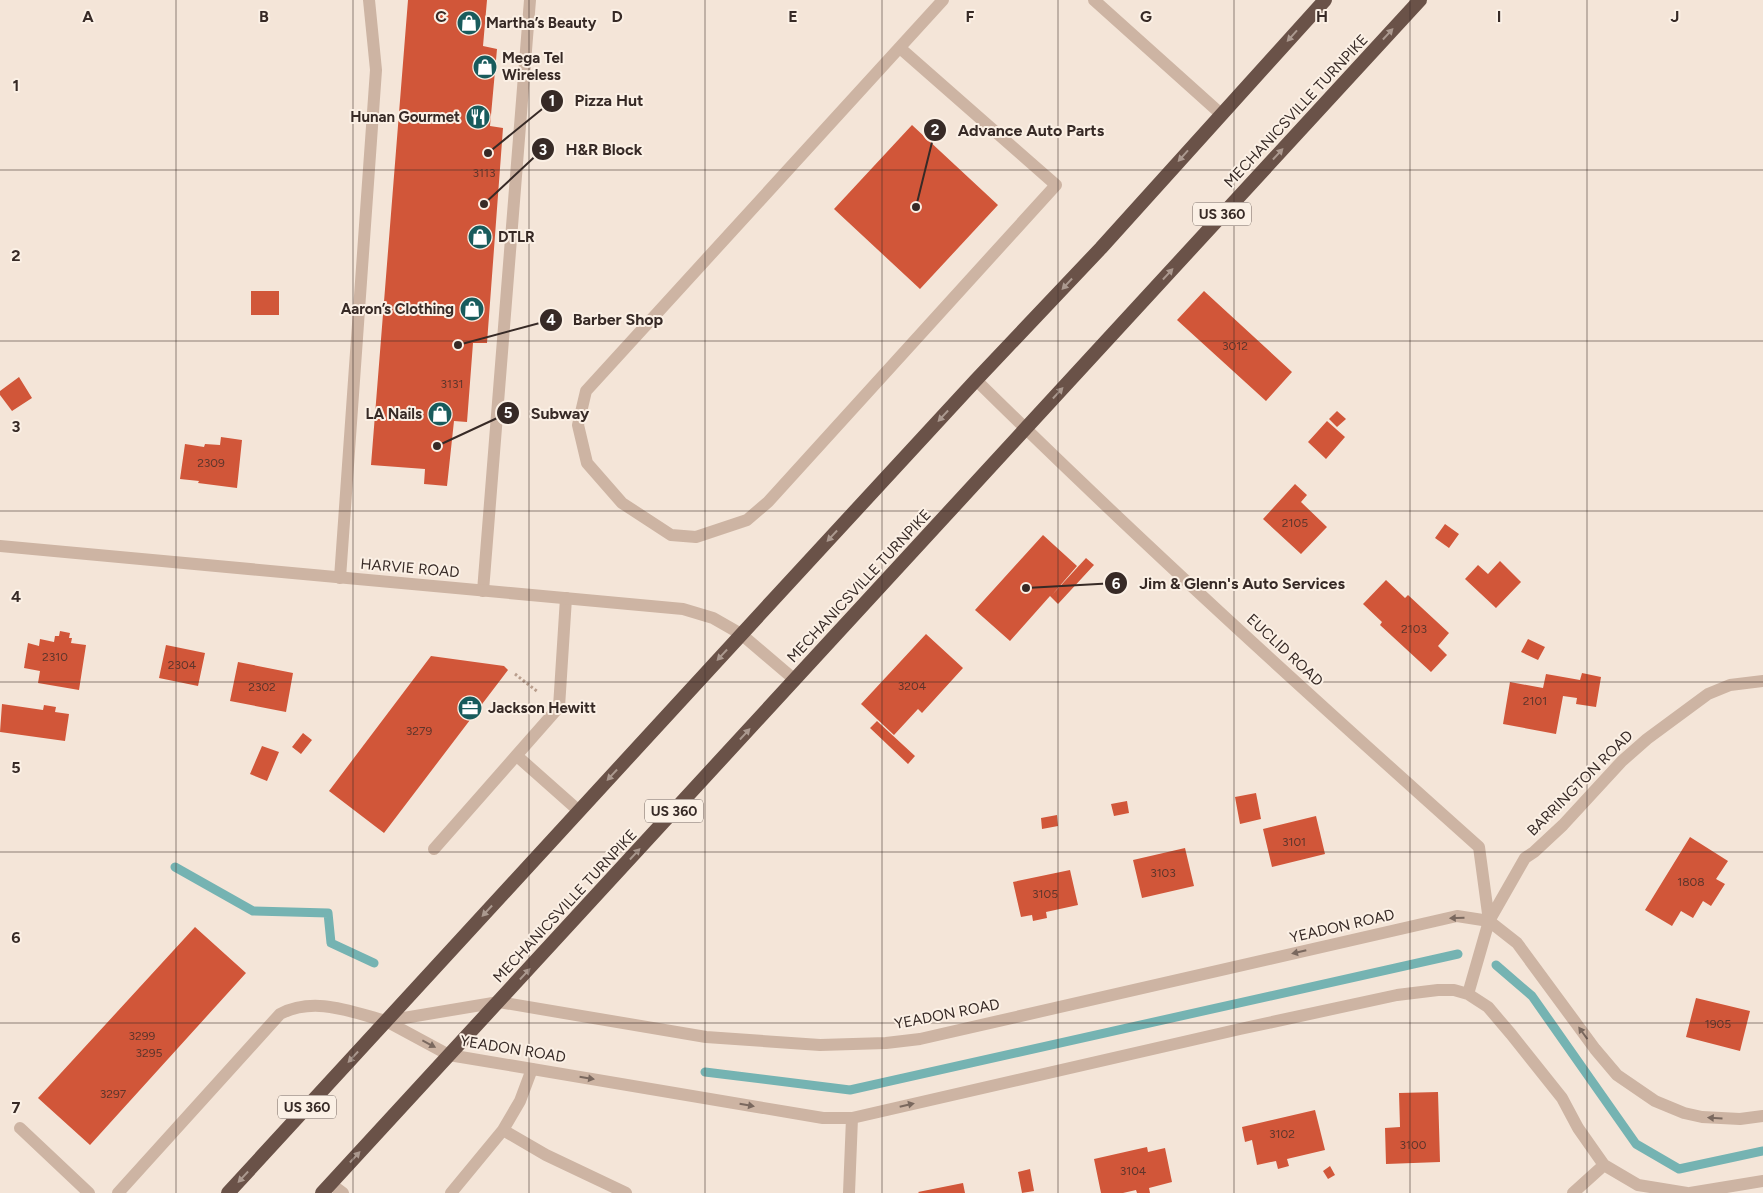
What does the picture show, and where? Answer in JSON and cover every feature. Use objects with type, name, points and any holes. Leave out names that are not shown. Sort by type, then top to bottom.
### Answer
[{"type":"highway","name":"US 360","points":[[228,1193],[741,634],[1101,248],[1325,0]]},
{"type":"highway","name":"MECHANICSVILLE TURNPIKE","points":[[327,1188],[1420,0]]},
{"type":"street","points":[[340,578],[376,70],[369,0]]},
{"type":"street","points":[[483,591],[530,0]]},
{"type":"street","points":[[900,48],[1056,185],[768,502],[747,520],[696,537],[671,534],[622,503],[587,463],[578,425],[586,391],[943,0]]},
{"type":"street","points":[[1094,0],[1221,114]]},
{"type":"street","name":"EUCLID ROAD","points":[[976,380],[1152,551],[1480,847],[1489,921]]},
{"type":"street","name":"HARVIE ROAD","points":[[0,546],[683,609],[714,618],[741,634],[795,680]]},
{"type":"street","points":[[434,849],[559,707],[566,598]]},
{"type":"street","name":"BARRINGTON ROAD","points":[[1468,994],[1489,921],[1525,858],[1563,825],[1622,761],[1647,739],[1708,694],[1730,685],[1763,681]]},
{"type":"street","points":[[517,756],[579,811]]},
{"type":"street","name":"YEADON ROAD","points":[[386,1021],[499,1002],[706,1037],[820,1045],[886,1043],[920,1039],[1457,916],[1489,921],[1517,943],[1595,1049],[1617,1075],[1655,1101],[1684,1114],[1702,1118],[1740,1120],[1763,1116]]},
{"type":"street","name":"YEADON ROAD","points":[[386,1021],[449,1055],[822,1118],[852,1118],[1397,995],[1454,990],[1468,994],[1488,1007],[1562,1098],[1578,1128],[1604,1165],[1638,1184],[1689,1193],[1763,1181]]},
{"type":"street","points":[[118,1193],[280,1014],[292,1008],[324,1005],[386,1021]]},
{"type":"street","points":[[451,1193],[503,1130],[520,1101],[532,1069]]},
{"type":"street","points":[[848,1193],[852,1118]]},
{"type":"street","points":[[20,1128],[89,1193]]},
{"type":"street","points":[[503,1130],[546,1155],[626,1193]]},
{"type":"street","points":[[1573,1193],[1604,1165]]},
{"type":"street","points":[[327,1188],[343,1193]]},
{"type":"building","points":[[408,0],[487,0],[483,46],[497,49],[490,126],[503,128],[487,343],[473,343],[467,422],[454,421],[447,486],[424,484],[425,469],[371,465]]},
{"type":"building","points":[[912,125],[998,205],[920,289],[834,209]]},
{"type":"building","points":[[251,291],[279,291],[279,315],[251,315]]},
{"type":"building","points":[[1204,291],[1292,372],[1266,401],[1177,320]]},
{"type":"building","points":[[19,377],[32,398],[12,411],[0,395],[0,391]]},
{"type":"building","points":[[1337,411],[1346,419],[1337,427],[1329,419]]},
{"type":"building","points":[[1327,421],[1345,437],[1326,459],[1308,442]]},
{"type":"building","points":[[221,437],[242,440],[237,488],[180,479],[185,444],[204,447],[205,444],[220,445]]},
{"type":"building","points":[[1295,484],[1307,495],[1301,502],[1327,527],[1301,554],[1263,519]]},
{"type":"building","points":[[1445,524],[1459,534],[1449,548],[1435,538]]},
{"type":"building","points":[[1043,535],[1077,566],[1052,595],[1086,558],[1094,565],[1058,604],[1050,596],[1010,641],[975,610]]},
{"type":"building","points":[[1500,561],[1521,582],[1496,608],[1465,579],[1478,565],[1488,574]]},
{"type":"building","points":[[1386,580],[1405,598],[1408,595],[1449,633],[1438,646],[1447,655],[1431,672],[1380,625],[1382,622],[1363,604]]},
{"type":"building","points":[[60,631],[70,633],[71,643],[86,645],[79,690],[38,683],[40,671],[24,668],[28,643],[39,646],[40,639],[54,642],[55,636],[59,636]]},
{"type":"building","points":[[926,634],[963,668],[922,713],[918,709],[894,735],[861,704]]},
{"type":"building","points":[[1528,639],[1545,647],[1538,660],[1521,652]]},
{"type":"building","points":[[166,645],[205,653],[198,686],[159,678]]},
{"type":"building","points":[[431,656],[504,666],[508,670],[384,833],[329,791]]},
{"type":"building","points":[[238,662],[293,673],[286,712],[230,701]]},
{"type":"building","points":[[1582,673],[1601,677],[1596,707],[1576,704],[1577,698],[1563,696],[1556,734],[1503,724],[1510,682],[1543,688],[1546,674],[1580,680]]},
{"type":"building","points":[[2,704],[43,710],[44,705],[56,707],[55,712],[69,714],[65,741],[0,732]]},
{"type":"building","points":[[877,721],[915,756],[908,764],[870,728]]},
{"type":"building","points":[[303,733],[312,740],[301,754],[292,747]]},
{"type":"building","points":[[262,746],[279,752],[267,781],[250,774]]},
{"type":"building","points":[[1256,793],[1261,819],[1240,824],[1235,797]]},
{"type":"building","points":[[1127,801],[1129,813],[1114,816],[1111,804]]},
{"type":"building","points":[[1057,815],[1058,826],[1042,829],[1041,818]]},
{"type":"building","points":[[1316,816],[1325,854],[1272,867],[1263,829]]},
{"type":"building","points":[[1690,837],[1728,861],[1716,879],[1725,884],[1711,906],[1703,901],[1693,918],[1681,911],[1672,926],[1645,910]]},
{"type":"building","points":[[1185,848],[1194,886],[1142,898],[1133,860]]},
{"type":"building","points":[[1070,870],[1078,905],[1046,912],[1047,918],[1033,921],[1032,915],[1021,917],[1013,882]]},
{"type":"building","points":[[195,927],[246,973],[90,1145],[38,1098]]},
{"type":"building","points":[[1696,998],[1750,1011],[1740,1051],[1686,1037]]},
{"type":"building","points":[[1438,1092],[1440,1162],[1386,1164],[1385,1128],[1400,1127],[1399,1093]]},
{"type":"building","points":[[1315,1110],[1325,1150],[1287,1159],[1289,1166],[1278,1169],[1276,1161],[1257,1165],[1252,1140],[1245,1142],[1242,1127]]},
{"type":"building","points":[[1147,1147],[1148,1152],[1165,1148],[1172,1182],[1149,1188],[1150,1193],[1137,1193],[1136,1190],[1123,1193],[1101,1193],[1094,1159]]},
{"type":"building","points":[[1330,1166],[1335,1175],[1328,1179],[1323,1171]]},
{"type":"building","points":[[1030,1169],[1034,1191],[1022,1193],[1018,1172]]},
{"type":"building","points":[[963,1183],[965,1193],[918,1192]]},
{"type":"waterway","points":[[175,867],[253,911],[328,913],[331,943],[374,963]]},
{"type":"waterway","points":[[705,1072],[850,1090],[1458,954]]},
{"type":"waterway","points":[[1496,965],[1532,996],[1636,1144],[1679,1169],[1763,1151]]},
{"type":"place","name":"Martha’s Beauty","points":[[469,23]]},
{"type":"place","name":"Mega Tel Wireless","points":[[485,67]]},
{"type":"place","name":"Hunan Gourmet","points":[[478,117]]},
{"type":"place","name":"Pizza Hut","points":[[488,153]]},
{"type":"place","name":"H&R Block","points":[[484,204]]},
{"type":"place","name":"Advance Auto Parts","points":[[916,207]]},
{"type":"place","name":"DTLR","points":[[480,237]]},
{"type":"place","name":"Aaron’s Clothing","points":[[472,309]]},
{"type":"place","name":"Barber Shop","points":[[458,345]]},
{"type":"place","name":"LA Nails","points":[[440,414]]},
{"type":"place","name":"Subway","points":[[437,446]]},
{"type":"place","name":"Jim & Glenn's Auto Services","points":[[1026,588]]},
{"type":"place","name":"Jackson Hewitt","points":[[470,708]]}]
